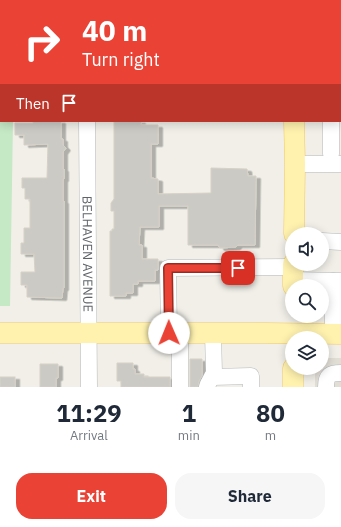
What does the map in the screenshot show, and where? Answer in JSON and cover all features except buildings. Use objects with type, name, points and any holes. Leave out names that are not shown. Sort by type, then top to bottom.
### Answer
[{"type":"main road","points":[[294,122],[294,227]]},
{"type":"main road","points":[[0,333],[213,333],[293,329],[337,334]]},
{"type":"main road","points":[[293,375],[293,387]]},
{"type":"street","name":"BELHAVEN AVENUE","points":[[87,122],[89,387]]},
{"type":"street","points":[[295,158],[336,159],[331,122]]},
{"type":"street","points":[[329,241],[341,242]]},
{"type":"street","points":[[180,387],[168,268],[294,274],[337,281],[337,334]]},
{"type":"street","points":[[210,382],[214,373],[213,333]]},
{"type":"street","points":[[326,387],[326,379],[330,374],[341,373]]},
{"type":"street","points":[[210,382],[251,376],[251,387]]},
{"type":"shaded area","points":[[329,358],[341,358],[341,387],[315,387],[315,375],[329,375]]},
{"type":"green space","points":[[0,122],[13,122],[10,306],[0,306]]},
{"type":"route","points":[[169,333],[168,268],[238,268]]}]
